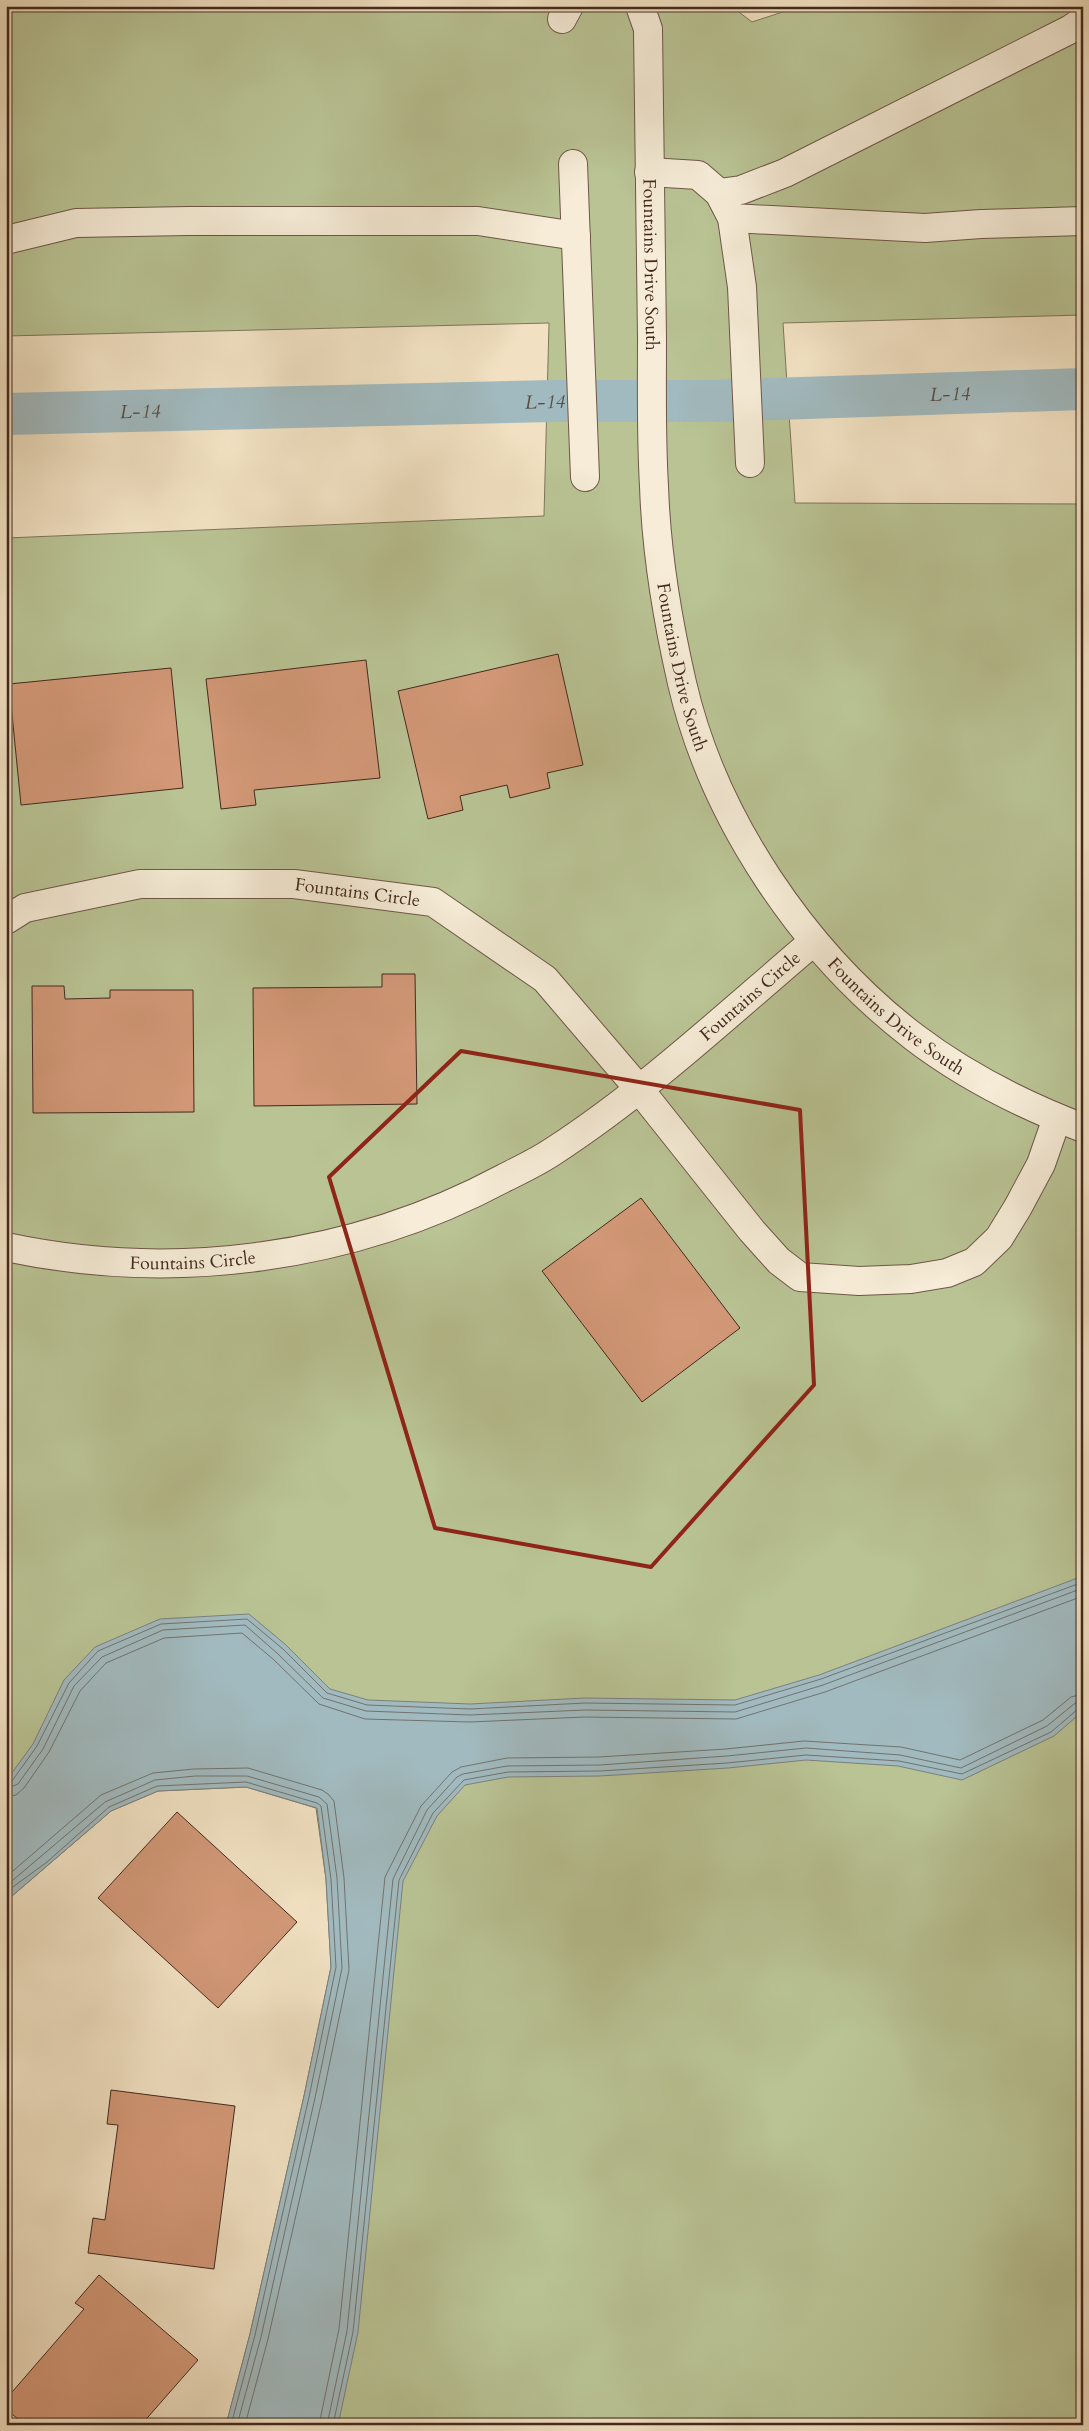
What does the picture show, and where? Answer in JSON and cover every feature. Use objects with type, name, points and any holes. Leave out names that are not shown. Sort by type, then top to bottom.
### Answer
[{"type":"street","name":"Fountains Drive South","points":[[649,14],[649,172],[654,488],[666,598],[682,684],[698,740],[720,794],[763,872],[814,941],[848,978],[914,1037],[987,1085],[1057,1118],[1083,1128]]},
{"type":"street","points":[[719,193],[741,190],[784,173],[1069,30],[1083,21]]},
{"type":"street","points":[[573,164],[580,301],[585,477]]},
{"type":"street","points":[[649,172],[698,175],[719,193],[732,218],[742,287],[750,463]]},
{"type":"street","points":[[732,218],[925,228],[981,224],[1083,221]]},
{"type":"street","points":[[6,240],[76,222],[158,221],[468,220],[576,236]]},
{"type":"street","name":"Fountains Circle","points":[[6,920],[25,908],[140,884],[294,884],[433,902],[545,979],[639,1089]]},
{"type":"street","name":"Fountains Circle","points":[[6,1247],[40,1254],[102,1262],[196,1264],[289,1253],[411,1221],[468,1198],[551,1153],[639,1089],[814,941]]},
{"type":"street","points":[[639,1089],[746,1224],[779,1261],[800,1277],[824,1280],[911,1279],[947,1273],[974,1262],[999,1238],[1018,1207],[1041,1164],[1057,1118]]},
{"type":"highlighted area","points":[[461,1051],[800,1110],[814,1385],[651,1567],[435,1528],[329,1177]]},
{"type":"green space","points":[[6,6],[731,6],[752,22],[801,6],[1083,6],[1083,315],[783,323],[795,503],[1083,504],[1083,2425],[226,2425],[250,2334],[331,1967],[326,1879],[316,1808],[246,1787],[158,1791],[111,1811],[12,1896],[6,1897],[6,538],[544,516],[549,323],[6,336]]},
{"type":"water","points":[[1083,1576],[1083,1711],[1054,1736],[962,1780],[898,1766],[806,1760],[728,1768],[600,1776],[508,1777],[465,1785],[437,1816],[403,1881],[358,2332],[338,2425],[226,2425],[250,2334],[331,1967],[326,1879],[317,1808],[246,1787],[158,1791],[111,1811],[12,1896],[6,1897],[6,1781],[33,1744],[64,1680],[95,1647],[160,1619],[249,1614],[286,1645],[330,1689],[368,1700],[470,1704],[585,1698],[735,1700],[819,1675]]},
{"type":"building","points":[[558,654],[583,765],[547,773],[550,788],[510,798],[507,785],[460,796],[463,810],[428,819],[398,691]]},
{"type":"building","points":[[366,660],[380,778],[254,790],[256,805],[221,809],[206,679]]},
{"type":"building","points":[[171,668],[183,788],[21,805],[9,684]]},
{"type":"building","points":[[382,974],[415,974],[417,1104],[254,1106],[253,988],[382,987]]},
{"type":"building","points":[[32,986],[64,986],[65,999],[110,998],[110,990],[193,990],[194,1112],[33,1113]]},
{"type":"building","points":[[641,1198],[740,1328],[642,1402],[542,1271]]},
{"type":"building","points":[[177,1812],[297,1922],[218,2008],[98,1898]]},
{"type":"building","points":[[111,2090],[235,2106],[214,2269],[88,2253],[93,2218],[105,2220],[118,2125],[107,2124]]},
{"type":"building","points":[[99,2275],[198,2360],[141,2425],[25,2425],[6,2409],[6,2399],[84,2309],[75,2303]]},
{"type":"waterway","name":"L-14","points":[[6,414],[553,401],[712,401],[1083,389]]}]
